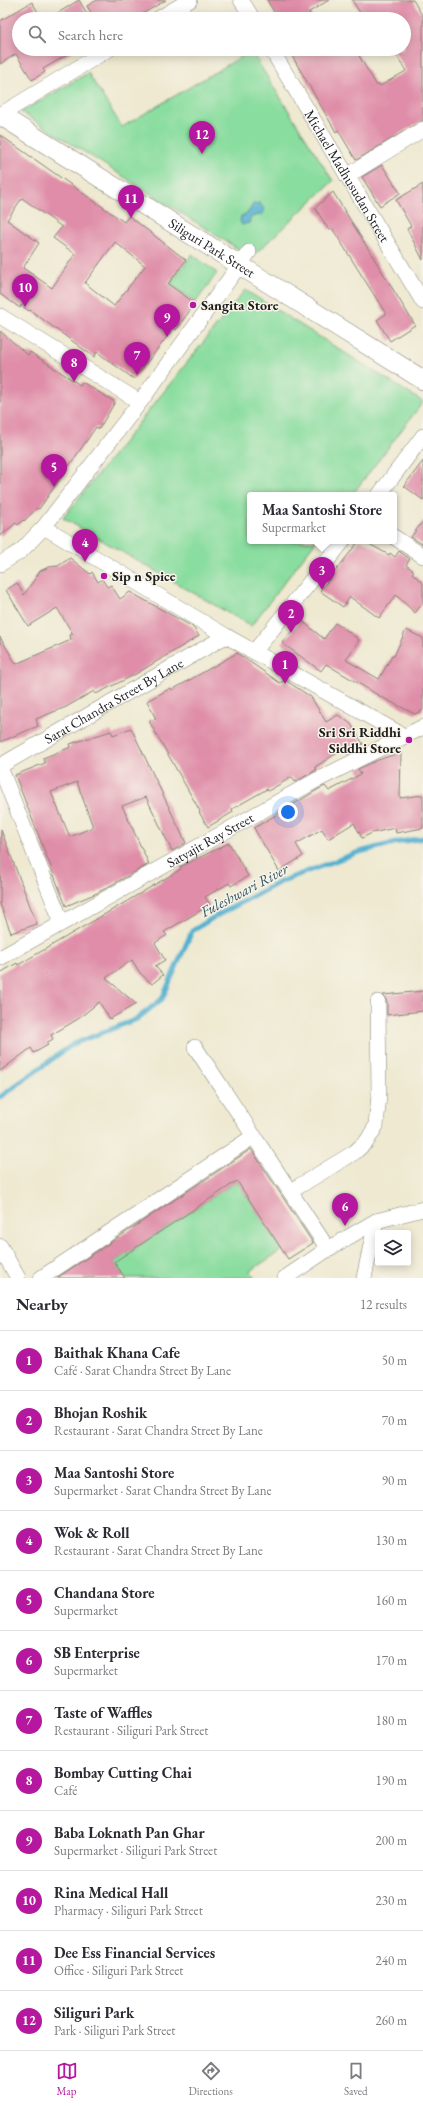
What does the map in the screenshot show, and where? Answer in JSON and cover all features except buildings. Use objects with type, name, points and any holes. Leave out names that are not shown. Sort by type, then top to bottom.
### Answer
[{"type":"street","points":[[170,12],[190,0]]},
{"type":"street","points":[[241,0],[248,12]]},
{"type":"street","points":[[0,115],[97,56]]},
{"type":"street","name":"Michael Madhusudan Street","points":[[275,56],[423,302]]},
{"type":"street","name":"Siliguri Park Street","points":[[0,115],[245,259],[423,380]]},
{"type":"street","points":[[347,176],[423,129]]},
{"type":"street","points":[[0,564],[21,551],[44,527],[140,402],[245,259]]},
{"type":"street","points":[[0,316],[140,402]]},
{"type":"street","points":[[381,492],[423,436]]},
{"type":"street","points":[[44,527],[226,636],[404,736]]},
{"type":"street","points":[[397,539],[423,556]]},
{"type":"street","points":[[254,652],[341,544]]},
{"type":"street","name":"Sarat Chandra Street By Lane","points":[[0,767],[226,636]]},
{"type":"street","name":"Satyajit Ray Street","points":[[0,958],[315,781],[423,726]]},
{"type":"street","points":[[0,767],[62,923]]},
{"type":"street","points":[[291,1191],[355,1152],[367,1141],[376,1126],[379,1095],[378,1002]]},
{"type":"street","points":[[195,1047],[328,1249]]},
{"type":"street","points":[[41,1278],[254,1136]]},
{"type":"street","points":[[285,1278],[328,1249],[376,1221],[423,1209]]},
{"type":"street","points":[[364,1278],[376,1221]]},
{"type":"street","points":[[0,1246],[18,1278]]},
{"type":"green space","points":[[243,56],[254,56],[333,181],[256,253],[243,252],[21,112],[88,73],[122,127]]},
{"type":"green space","points":[[192,254],[217,273],[196,302],[170,284]]},
{"type":"green space","points":[[245,290],[423,402],[354,492],[247,492],[247,544],[314,544],[251,626],[63,518]]},
{"type":"green space","points":[[237,1181],[282,1250],[250,1271],[255,1278],[125,1278],[114,1262]]},
{"type":"water","points":[[259,203],[264,208],[263,214],[251,217],[249,223],[242,225],[240,221],[241,216],[248,213],[253,204]]},
{"type":"waterway","name":"Fuleshwari River","points":[[0,1097],[73,1044],[137,1019],[162,999],[192,931],[216,916],[282,881],[356,853],[394,843],[423,838]]},
{"type":"place","name":"Siliguri Park","points":[[202,154]]},
{"type":"place","name":"Dee Ess Financial Services","points":[[131,218]]},
{"type":"place","name":"Sangita Store","points":[[193,305]]},
{"type":"place","name":"Rina Medical Hall","points":[[25,307]]},
{"type":"place","name":"Baba Loknath Pan Ghar","points":[[167,337]]},
{"type":"place","name":"Taste of Waffles","points":[[137,375]]},
{"type":"place","name":"Bombay Cutting Chai","points":[[74,382]]},
{"type":"place","name":"Chandana Store","points":[[54,487]]},
{"type":"place","name":"Wok & Roll","points":[[85,562]]},
{"type":"place","name":"Sip n Spice","points":[[104,576]]},
{"type":"place","name":"Maa Santoshi Store","points":[[322,590]]},
{"type":"place","name":"Bhojan Roshik","points":[[291,633]]},
{"type":"place","name":"Baithak Khana Cafe","points":[[285,684]]},
{"type":"place","name":"Sri Sri Riddhi Siddhi Store","points":[[409,740]]},
{"type":"place","name":"SB Enterprise","points":[[345,1226]]}]
